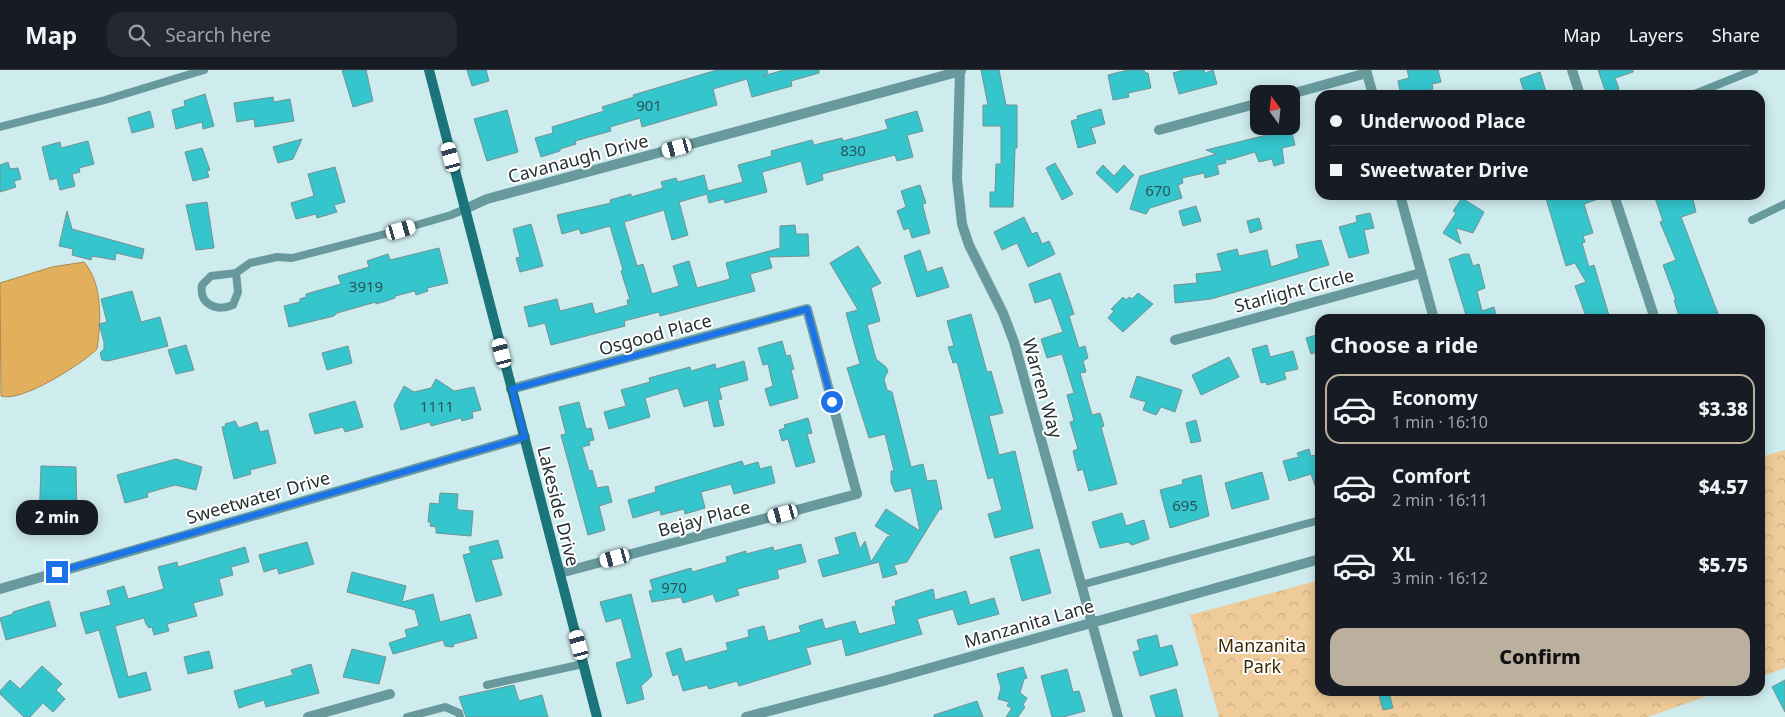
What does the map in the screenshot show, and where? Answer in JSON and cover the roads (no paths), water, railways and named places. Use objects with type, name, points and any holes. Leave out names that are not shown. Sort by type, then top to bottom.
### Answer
[{"type":"main road","name":"Lakeside Drive","points":[[429,70],[598,717]]},
{"type":"street","points":[[1572,70],[1578,90]]},
{"type":"street","name":"Cavanaugh Drive","points":[[465,209],[487,199],[961,71]]},
{"type":"street","name":"Warren Way","points":[[961,71],[957,179],[962,224],[969,245],[1003,313],[1014,342],[1118,717]]},
{"type":"street","points":[[1300,91],[1366,72],[1371,90]]},
{"type":"street","points":[[1158,130],[1250,105]]},
{"type":"street","points":[[1401,200],[1433,314]]},
{"type":"street","points":[[1616,200],[1653,314]]},
{"type":"street","name":"Starlight Circle","points":[[1176,340],[1421,273]]},
{"type":"street","name":"Osgood Place","points":[[512,389],[807,309],[858,494]]},
{"type":"street","name":"Sweetwater Drive","points":[[0,589],[525,437]]},
{"type":"street","name":"Bejay Place","points":[[560,573],[858,494]]},
{"type":"street","name":"Manzanita Lane","points":[[746,717],[1092,623],[1315,559]]},
{"type":"street","points":[[308,717],[390,694]]},
{"type":"lane","points":[[0,127],[105,100],[204,70]]},
{"type":"lane","points":[[1704,90],[1754,70]]},
{"type":"lane","points":[[1752,220],[1785,204]]},
{"type":"lane","points":[[236,273],[238,292],[232,305],[224,309],[217,308],[204,301],[201,293],[202,285],[206,279],[220,274],[236,273],[250,263],[311,253],[432,221],[465,209]]},
{"type":"lane","name":"Manzanita Lane","points":[[1081,585],[1315,521]]},
{"type":"lane","points":[[487,685],[583,664]]},
{"type":"lane","points":[[407,717],[444,707],[459,713],[460,717]]},
{"type":"park label","name":"Manzanita Park","points":[[1262,655]]}]
